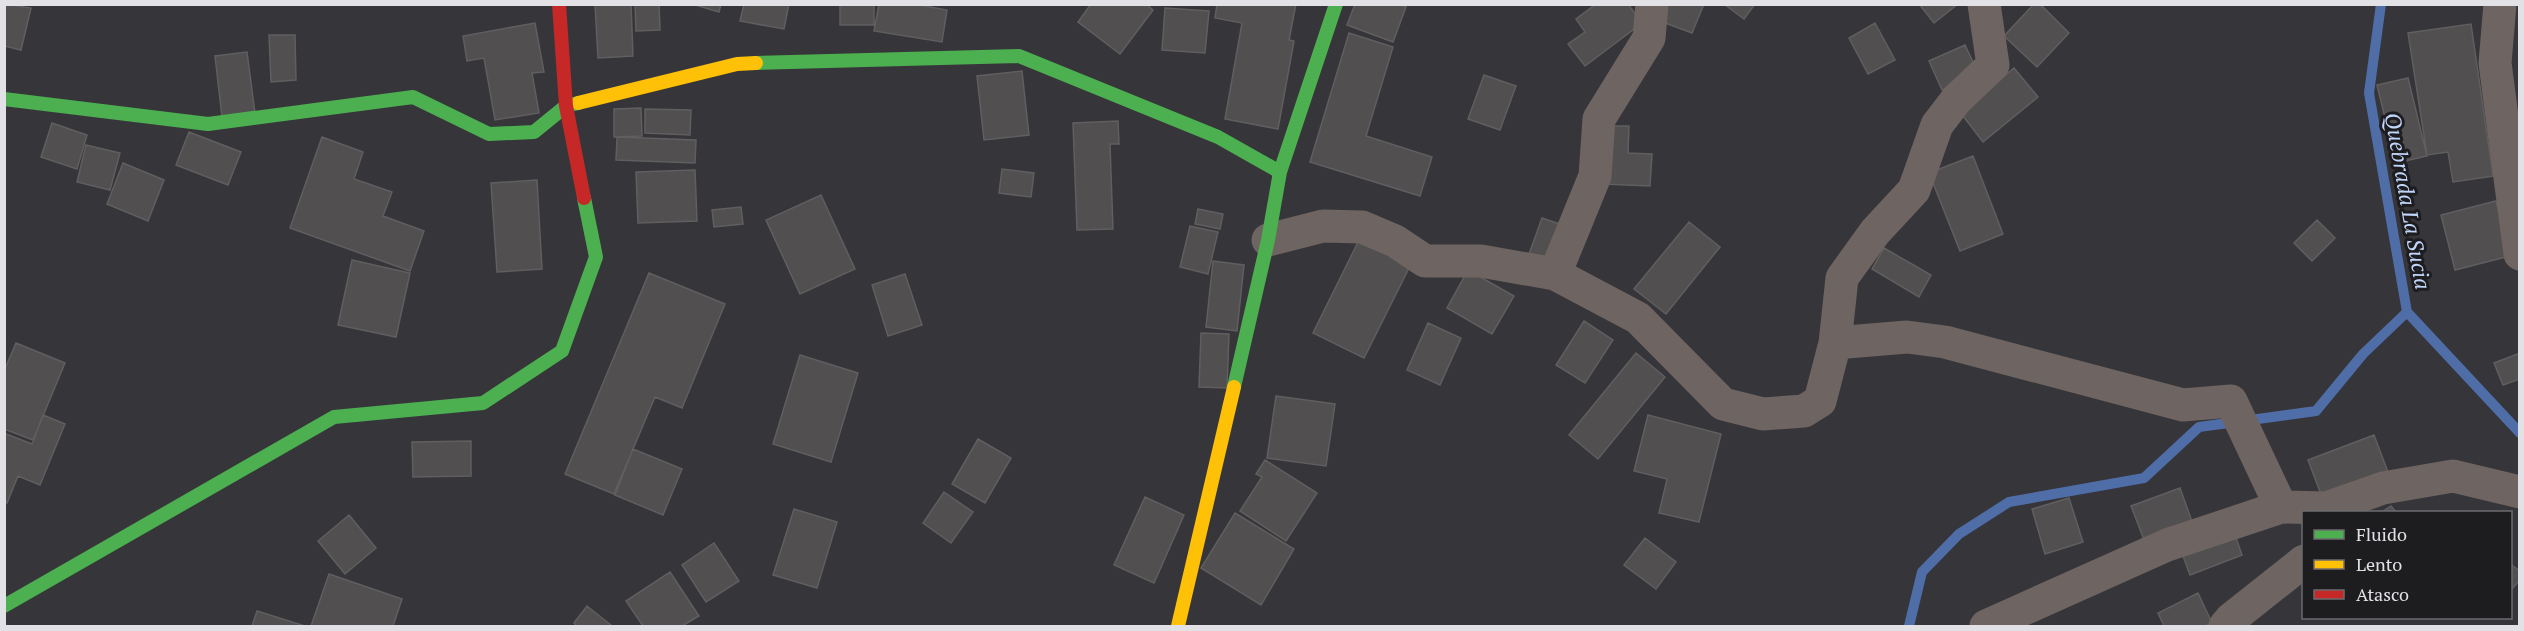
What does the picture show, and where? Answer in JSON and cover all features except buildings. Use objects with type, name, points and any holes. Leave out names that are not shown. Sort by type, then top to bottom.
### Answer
[{"type":"street","points":[[4,606],[334,417],[483,402],[562,351],[597,257],[566,106],[559,4]]},
{"type":"street","points":[[1179,627],[1268,240],[1280,172],[1336,4]]},
{"type":"street","points":[[1555,274],[1595,176],[1599,119],[1649,38],[1652,4]]},
{"type":"street","points":[[1268,240],[1323,226],[1362,227],[1395,241],[1425,261],[1481,261],[1555,274],[1638,318],[1723,404],[1763,414],[1804,411],[1820,401],[1835,343],[1842,278],[1875,232],[1914,190],[1937,124],[1957,99],[1993,65],[1984,4]]},
{"type":"street","points":[[2500,4],[2495,63],[2520,254]]},
{"type":"street","points":[[4,99],[208,124],[413,97],[489,134],[534,132],[566,106],[737,64],[1019,56],[1218,137],[1280,172]]},
{"type":"street","points":[[1835,343],[1907,337],[1945,342],[2183,405],[2230,401],[2281,507]]},
{"type":"street","points":[[1986,627],[2167,545],[2281,507],[2326,508],[2383,488],[2452,476],[2520,492]]},
{"type":"street","points":[[2359,511],[2383,488]]},
{"type":"street","points":[[2225,627],[2230,619],[2302,563]]},
{"type":"waterway","name":"Quebrada La Sucia","points":[[1909,626],[1922,572],[1959,534],[2009,502],[2144,478],[2199,427],[2316,411],[2363,354],[2407,312],[2369,93],[2381,4]]},
{"type":"waterway","points":[[2407,312],[2520,433]]},
{"type":"traffic: fast","points":[[1234,387],[1268,240],[1280,172],[1336,4]]},
{"type":"traffic: fast","points":[[756,63],[1019,56],[1218,137],[1280,172]]},
{"type":"traffic: fast","points":[[4,99],[208,124],[413,97],[489,134],[534,132],[566,106],[578,103]]},
{"type":"traffic: fast","points":[[4,606],[334,417],[483,403],[562,351],[596,257],[584,198]]},
{"type":"traffic: slow","points":[[578,103],[737,64],[756,63]]},
{"type":"traffic: slow","points":[[1178,626],[1234,387]]},
{"type":"traffic: jam","points":[[559,4],[566,106],[584,198]]}]
